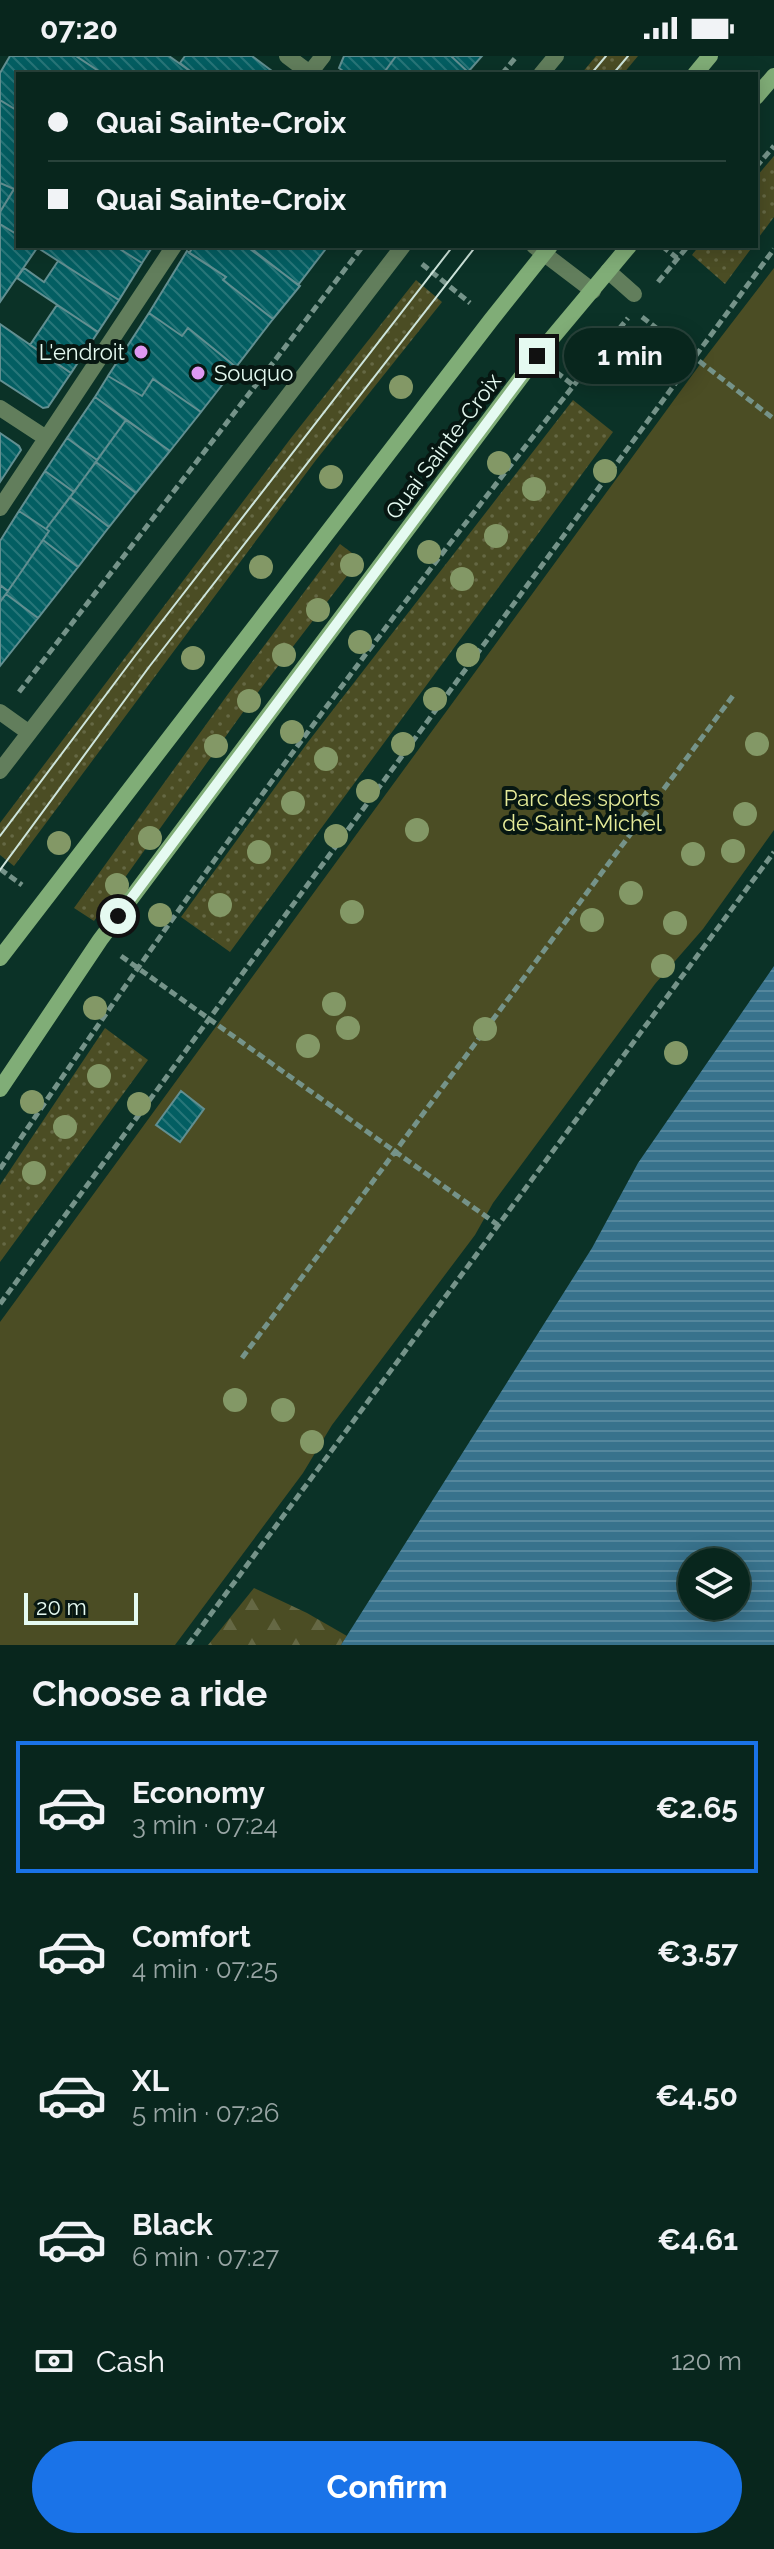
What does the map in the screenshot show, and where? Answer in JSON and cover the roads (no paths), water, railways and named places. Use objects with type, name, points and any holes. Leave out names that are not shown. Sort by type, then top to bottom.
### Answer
[{"type":"main road","points":[[697,72],[710,56]]},
{"type":"main road","points":[[758,95],[774,76]]},
{"type":"main road","points":[[593,291],[627,248]]},
{"type":"main road","name":"Quai Sainte-Croix","points":[[0,958],[543,249]]},
{"type":"main road","name":"Quai Sainte-Croix","points":[[0,1089],[109,928],[537,356],[593,291]]},
{"type":"street","points":[[287,56],[307,72]]},
{"type":"street","points":[[543,72],[556,56]]},
{"type":"street","points":[[0,508],[173,248]]},
{"type":"street","points":[[0,771],[401,248]]},
{"type":"street","name":"Quai Sainte-Croix","points":[[543,249],[593,291]]},
{"type":"street","points":[[608,271],[634,294]]},
{"type":"street","points":[[0,408],[46,438]]},
{"type":"street","points":[[1,713],[28,732]]},
{"type":"water","points":[[774,966],[774,1645],[341,1645],[592,1248],[638,1163]]},
{"type":"tram line","points":[[593,72],[606,56]]},
{"type":"tram line","points":[[615,72],[628,56]]},
{"type":"tram line","points":[[0,836],[135,656],[451,248]]},
{"type":"tram line","points":[[0,870],[149,667],[474,248]]},
{"type":"place","name":"L'endroit","points":[[141,352]]},
{"type":"place","name":"Souquo","points":[[198,373]]},
{"type":"park label","name":"Parc des sports de Saint-Michel","points":[[582,810]]}]
